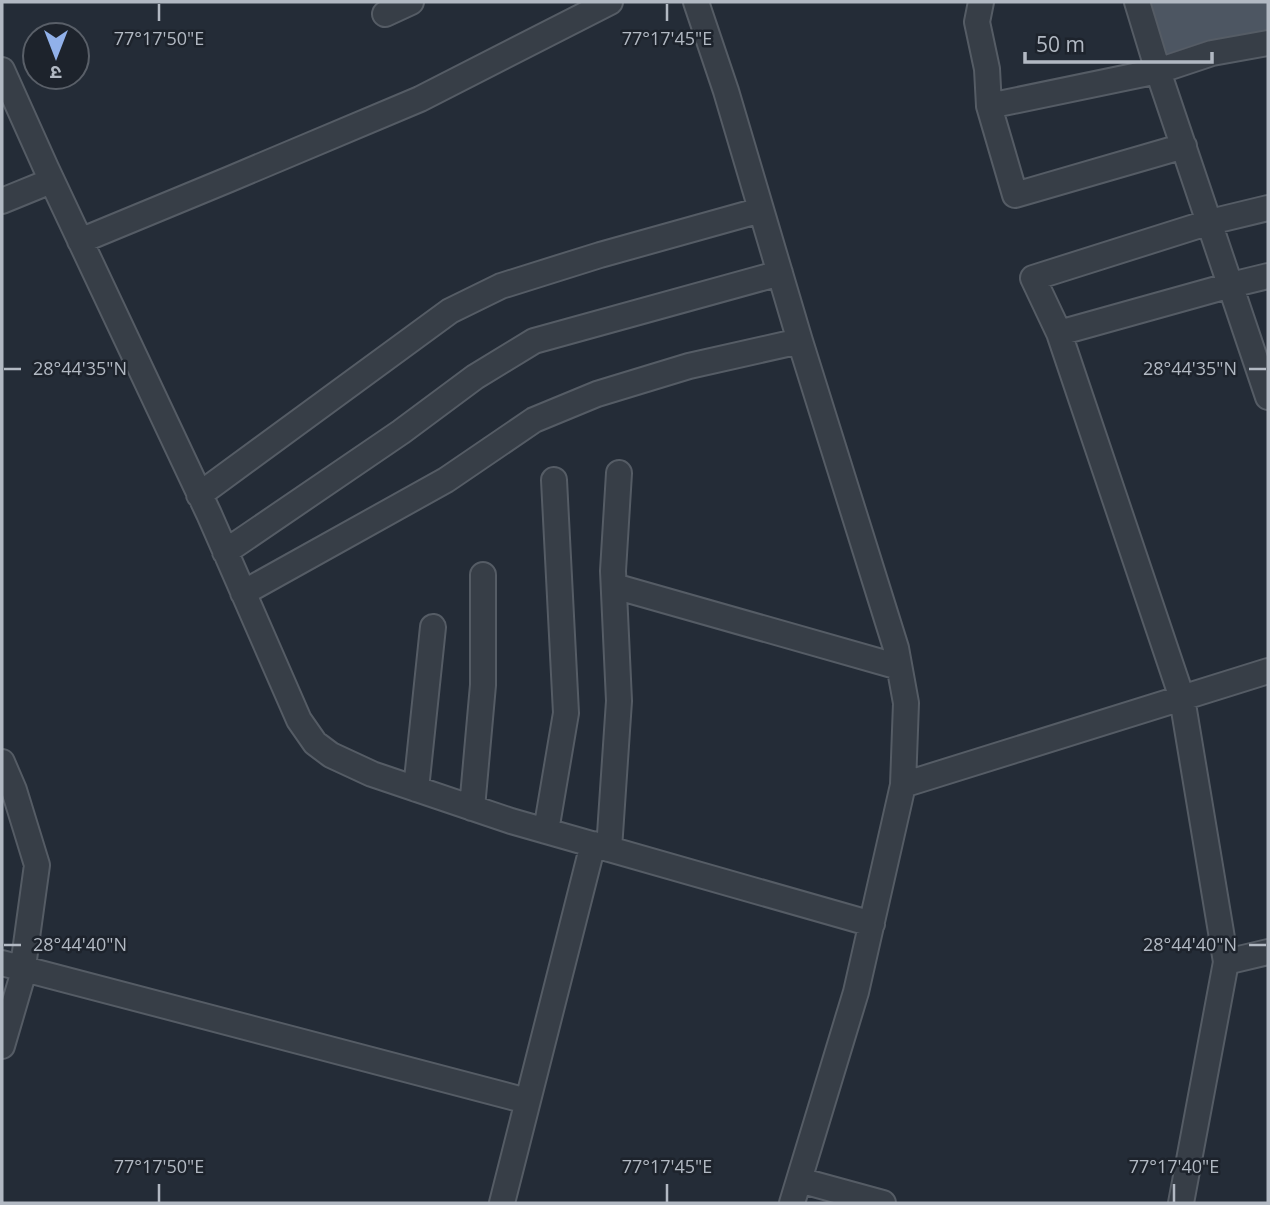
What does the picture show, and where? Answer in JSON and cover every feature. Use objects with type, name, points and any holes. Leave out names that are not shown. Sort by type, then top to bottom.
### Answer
[{"type":"street","points":[[385,14],[411,2]]},
{"type":"street","points":[[79,241],[420,99],[610,2]]},
{"type":"street","points":[[696,2],[726,90],[800,341],[896,648],[906,704],[903,785],[872,924],[856,992],[796,1192],[883,1203]]},
{"type":"street","points":[[981,2],[977,22],[987,69],[989,106],[1015,195],[1184,146]]},
{"type":"street","points":[[1138,2],[1158,71],[1266,385]]},
{"type":"street","points":[[989,106],[1158,71],[1212,53],[1268,43]]},
{"type":"street","points":[[2,70],[51,181],[199,495],[299,720],[315,743],[331,755],[372,774],[472,808],[872,924]]},
{"type":"street","points":[[2,201],[51,181]]},
{"type":"street","points":[[1181,1203],[1226,962],[1182,698],[1059,333],[1033,278],[1210,222],[1268,208]]},
{"type":"street","points":[[199,495],[450,311],[500,286],[761,209]]},
{"type":"street","points":[[225,552],[401,432],[475,377],[534,341],[780,272]]},
{"type":"street","points":[[1059,333],[1268,276]]},
{"type":"street","points":[[243,593],[446,480],[534,420],[597,394],[676,370],[800,341]]},
{"type":"street","points":[[502,1203],[527,1101],[601,846],[619,701],[613,571],[619,473]]},
{"type":"street","points":[[546,831],[566,713],[554,480]]},
{"type":"street","points":[[472,808],[483,685],[483,575]]},
{"type":"street","points":[[614,586],[899,667]]},
{"type":"street","points":[[416,789],[433,627]]},
{"type":"street","points":[[903,785],[1268,671]]},
{"type":"street","points":[[2,762],[14,790],[37,865],[12,966],[21,981],[2,1046]]},
{"type":"street","points":[[1226,962],[1268,952]]},
{"type":"street","points":[[12,966],[527,1101]]},
{"type":"building","points":[[1147,2],[1268,2],[1268,37],[1161,60]]}]
